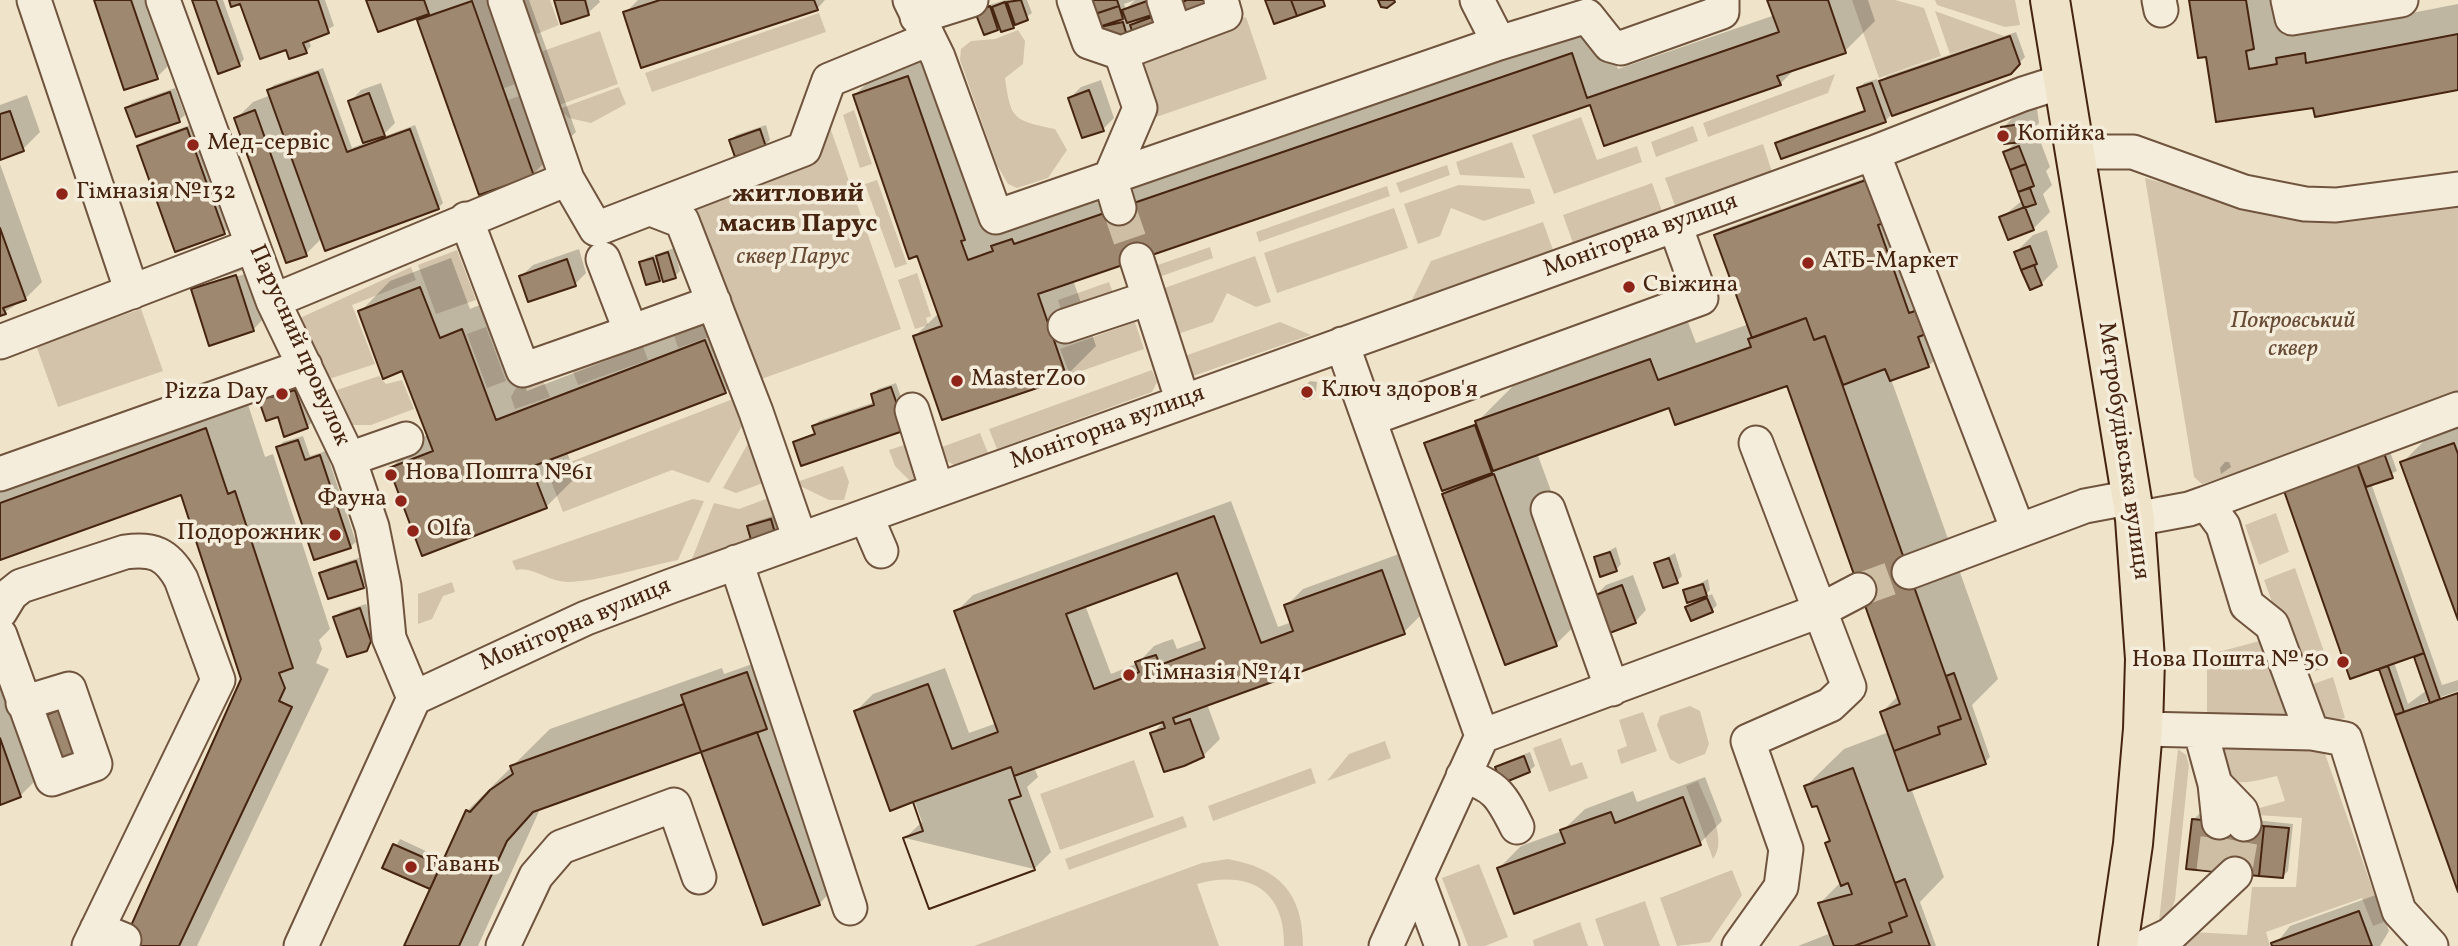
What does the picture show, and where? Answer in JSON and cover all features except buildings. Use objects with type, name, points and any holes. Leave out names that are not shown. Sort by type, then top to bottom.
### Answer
[{"type":"main road","name":"Метробудівська вулиця","points":[[2050,0],[2134,508],[2145,659],[2143,729],[2133,844],[2118,946]]},
{"type":"street","points":[[34,0],[132,292]]},
{"type":"street","name":"Парусний провулок","points":[[163,0],[273,301],[349,459],[372,527],[384,586],[390,638],[414,698]]},
{"type":"street","points":[[505,0],[567,179],[596,229],[804,149],[829,80],[918,19],[971,0]]},
{"type":"street","points":[[1074,0],[1089,42],[1121,52],[1225,14],[1221,0]]},
{"type":"street","points":[[1164,0],[1175,33]]},
{"type":"street","points":[[1477,0],[1499,43]]},
{"type":"street","points":[[918,19],[938,57],[996,217],[1115,193],[1499,43],[1587,16],[1610,45],[1621,48],[1708,19],[1722,12],[1721,0]]},
{"type":"street","points":[[2288,0],[2292,18],[2400,0]]},
{"type":"street","points":[[1115,193],[1140,108],[1121,52]]},
{"type":"street","name":"Моніторна вулиця","points":[[414,698],[586,618],[1675,225],[2064,81]]},
{"type":"street","points":[[2077,152],[2133,152],[2244,192],[2305,204],[2336,205],[2458,189]]},
{"type":"street","points":[[1873,153],[2018,530]]},
{"type":"street","points":[[273,301],[567,179]]},
{"type":"street","points":[[651,209],[681,221],[714,302],[800,539]]},
{"type":"street","points":[[466,219],[523,370],[714,302]]},
{"type":"street","points":[[1369,419],[1701,298],[1675,225]]},
{"type":"street","points":[[0,342],[251,246]]},
{"type":"street","points":[[603,259],[631,332]]},
{"type":"street","points":[[1137,260],[1183,401]]},
{"type":"street","points":[[1065,326],[1149,298]]},
{"type":"street","points":[[1342,345],[1482,736]]},
{"type":"street","points":[[0,474],[305,366]]},
{"type":"street","points":[[1909,572],[2085,506],[2134,508],[2206,503],[2458,409]]},
{"type":"street","points":[[912,410],[937,490]]},
{"type":"street","points":[[349,459],[407,439]]},
{"type":"street","points":[[1739,946],[1782,887],[1786,849],[1748,741],[1830,705],[1849,687],[1756,443]]},
{"type":"street","points":[[2206,503],[2223,527],[2247,605],[2272,625],[2312,733]]},
{"type":"street","points":[[1548,509],[1612,689]]},
{"type":"street","points":[[866,516],[881,551]]},
{"type":"street","points":[[0,612],[11,594],[21,586],[125,552],[158,552],[172,564],[181,579],[218,680],[104,938]]},
{"type":"street","points":[[736,562],[850,908]]},
{"type":"street","points":[[1386,946],[1482,736],[1819,611],[1859,590]]},
{"type":"street","points":[[0,635],[23,704]]},
{"type":"street","points":[[311,943],[414,698]]},
{"type":"street","points":[[2143,729],[2201,733],[2312,733],[2345,739],[2399,911],[2431,946]]},
{"type":"street","points":[[2201,733],[2215,784],[2241,811],[2231,823]]},
{"type":"street","points":[[1463,776],[1484,782],[1502,797],[1517,827]]},
{"type":"street","points":[[503,946],[536,876],[561,847],[674,805],[699,877]]},
{"type":"street","points":[[2147,946],[2170,935],[2221,879]]},
{"type":"street","points":[[1418,881],[1442,946]]},
{"type":"green space","points":[[473,0],[493,0],[521,82],[504,88]]},
{"type":"green space","points":[[516,0],[550,0],[559,25],[529,37]]},
{"type":"green space","points":[[1852,0],[1895,0],[1924,8],[1941,56],[1879,78]]},
{"type":"green space","points":[[1935,0],[2015,0],[2020,25],[2005,27],[1937,5]]},
{"type":"green space","points":[[1935,11],[2004,36],[1950,54]]},
{"type":"green space","points":[[819,13],[826,32],[652,92],[645,73]]},
{"type":"green space","points":[[1246,17],[1267,79],[1156,117],[1134,55]]},
{"type":"green space","points":[[1018,30],[1025,41],[1023,64],[1005,78],[1013,111],[1023,120],[1055,129],[1067,150],[1048,178],[1017,188],[1008,184],[997,165],[960,60],[961,49],[971,41],[995,39]]},
{"type":"green space","points":[[600,31],[618,84],[559,105],[540,52]]},
{"type":"green space","points":[[1835,74],[1828,93],[1708,137],[1703,123]]},
{"type":"green space","points":[[619,87],[626,104],[591,123],[569,118],[559,109]]},
{"type":"green space","points":[[525,94],[552,169],[535,175],[508,100]]},
{"type":"green space","points":[[854,110],[872,164],[860,168],[843,115]]},
{"type":"green space","name":"сквер Парус","points":[[826,116],[901,329],[753,382],[689,204]]},
{"type":"green space","points":[[1581,117],[1597,160],[1637,146],[1642,162],[1554,194],[1532,135]]},
{"type":"green space","points":[[1693,126],[1698,141],[1656,157],[1651,142]]},
{"type":"green space","points":[[1512,142],[1525,178],[1460,175],[1456,162]]},
{"type":"green space","points":[[1763,144],[1772,172],[1675,206],[1665,178]]},
{"type":"green space","points":[[1447,165],[1450,175],[1400,193],[1396,183]]},
{"type":"green space","name":"Покровський сквер","points":[[2145,178],[2282,216],[2353,220],[2458,206],[2458,399],[2259,476],[2251,468],[2202,484],[2194,477]]},
{"type":"green space","points":[[877,180],[907,264],[895,268],[865,184]]},
{"type":"green space","points":[[1652,183],[1662,211],[1573,243],[1563,215]]},
{"type":"green space","points":[[1459,185],[1530,189],[1535,203],[1484,221],[1451,208],[1440,236],[1418,244],[1404,204]]},
{"type":"green space","points":[[1387,186],[1390,196],[1259,242],[1256,232]]},
{"type":"green space","points":[[1394,208],[1408,248],[1277,293],[1264,253]]},
{"type":"green space","points":[[1543,222],[1553,250],[1412,300],[1431,261]]},
{"type":"green space","points":[[1210,247],[1213,258],[1153,279],[1149,268]]},
{"type":"green space","points":[[457,250],[476,300],[436,314],[418,265]]},
{"type":"green space","points":[[1255,256],[1271,302],[1256,307],[1227,293],[1213,322],[1172,336],[1156,291]]},
{"type":"green space","points":[[411,267],[416,280],[352,305],[375,364],[329,379],[300,318]]},
{"type":"green space","points":[[917,273],[931,316],[926,318],[928,325],[915,329],[898,280]]},
{"type":"green space","points":[[1109,282],[1113,293],[1061,310],[1058,300]]},
{"type":"green space","points":[[141,309],[163,371],[58,407],[36,345]]},
{"type":"green space","points":[[711,318],[718,334],[678,348],[673,332]]},
{"type":"green space","points":[[1135,322],[1144,349],[1070,375],[1060,349]]},
{"type":"green space","points":[[1280,322],[1311,335],[1193,376],[1182,357]]},
{"type":"green space","points":[[486,327],[506,381],[487,388],[467,334]]},
{"type":"green space","points":[[642,344],[648,360],[578,385],[572,369]]},
{"type":"green space","points":[[1152,370],[1157,382],[1152,392],[997,449],[989,429]]},
{"type":"green space","points":[[379,376],[386,384],[402,380],[414,409],[371,425],[352,425],[337,390]]},
{"type":"green space","points":[[542,378],[550,397],[515,409],[511,397],[517,386]]},
{"type":"green space","points":[[733,399],[742,426],[709,483],[672,470],[563,512],[547,471]]},
{"type":"green space","points":[[980,433],[988,453],[954,465],[943,459],[939,448]]},
{"type":"green space","points":[[751,438],[763,483],[736,493],[723,488]]},
{"type":"green space","points":[[916,441],[922,476],[910,481],[895,466],[889,450]]},
{"type":"green space","points":[[843,466],[849,482],[844,500],[829,500],[794,483]]},
{"type":"green space","points":[[774,496],[782,521],[778,540],[771,518],[746,526],[751,545],[692,559],[714,503],[739,509]]},
{"type":"green space","points":[[693,499],[704,501],[678,560],[607,577],[567,582],[528,570],[516,570],[512,561]]},
{"type":"green space","points":[[2276,513],[2289,552],[2259,565],[2245,525]]},
{"type":"green space","points":[[2295,568],[2329,666],[2299,677],[2264,580]]},
{"type":"green space","points":[[452,582],[455,592],[443,596],[432,619],[418,624],[418,594]]},
{"type":"green space","points":[[2267,639],[2291,708],[2287,717],[2212,723],[2207,711],[2207,655]]},
{"type":"green space","points":[[2333,677],[2345,718],[2326,722],[2302,688]]},
{"type":"green space","points":[[1690,706],[1700,711],[1709,744],[1705,754],[1679,764],[1670,759],[1657,725],[1660,716]]},
{"type":"green space","points":[[1643,712],[1657,751],[1621,764],[1617,750],[1627,746],[1619,720]]},
{"type":"green space","points":[[1561,738],[1571,766],[1582,762],[1588,778],[1549,792],[1533,748]]},
{"type":"green space","points":[[1385,741],[1391,758],[1327,781],[1349,754]]},
{"type":"green space","points":[[2215,743],[2316,746],[2324,751],[2384,922],[2373,926],[2362,898],[2266,932],[2270,946],[2178,946],[2192,932],[2247,935],[2252,887],[2296,887],[2302,818],[2258,815],[2256,809],[2285,801],[2277,776],[2250,782],[2235,780],[2226,769]]},
{"type":"green space","points":[[2178,749],[2186,755],[2189,765],[2175,900],[2171,912],[2159,921]]},
{"type":"green space","points":[[1134,760],[1154,817],[1060,850],[1040,794]]},
{"type":"green space","points":[[1311,768],[1316,783],[1213,821],[1208,806]]},
{"type":"green space","points":[[1698,781],[1719,841],[1713,859],[1686,786]]},
{"type":"green space","points":[[1183,816],[1187,827],[1069,870],[1065,859]]},
{"type":"green space","points":[[1228,859],[1261,869],[1285,886],[1298,911],[1303,946],[1284,946],[1283,926],[1278,910],[1260,888],[1247,882],[1215,880],[1197,884],[1219,946],[974,946],[1202,863]]},
{"type":"green space","points":[[1479,864],[1508,937],[1485,946],[1468,946],[1442,878]]},
{"type":"green space","points":[[1732,870],[1742,895],[1710,942],[1677,946],[1660,898]]},
{"type":"green space","points":[[1645,901],[1660,946],[1604,946],[1595,919]]},
{"type":"green space","points":[[1580,922],[1588,946],[1534,946],[1533,940]]},
{"type":"tunnel","points":[[1119,208],[1137,260]]},
{"type":"tunnel","points":[[1859,590],[1909,572]]},
{"type":"tunnel","points":[[2213,871],[2219,822]]},
{"type":"tunnel","points":[[2235,874],[2244,824]]},
{"type":"place","name":"Копійка","points":[[2003,136]]},
{"type":"place","name":"Мед-сервіс","points":[[193,145]]},
{"type":"place","name":"Гімназія №132","points":[[62,194]]},
{"type":"place","name":"АТБ-Маркет","points":[[1808,263]]},
{"type":"place","name":"Свіжина","points":[[1629,287]]},
{"type":"place","name":"MasterZoo","points":[[957,381]]},
{"type":"place","name":"Ключ здоров'я","points":[[1307,392]]},
{"type":"place","name":"Pizza Day","points":[[282,394]]},
{"type":"place","name":"Нова Пошта №61","points":[[391,475]]},
{"type":"place","name":"Фауна","points":[[401,501]]},
{"type":"place","name":"Olfa","points":[[413,531]]},
{"type":"place","name":"Подорожник","points":[[335,535]]},
{"type":"place","name":"Нова Пошта № 50","points":[[2343,662]]},
{"type":"place","name":"Гімназія №141","points":[[1129,675]]},
{"type":"place","name":"Гавань","points":[[411,867]]},
{"type":"district","name":"житловий масив Парус","points":[[798,211]]}]
